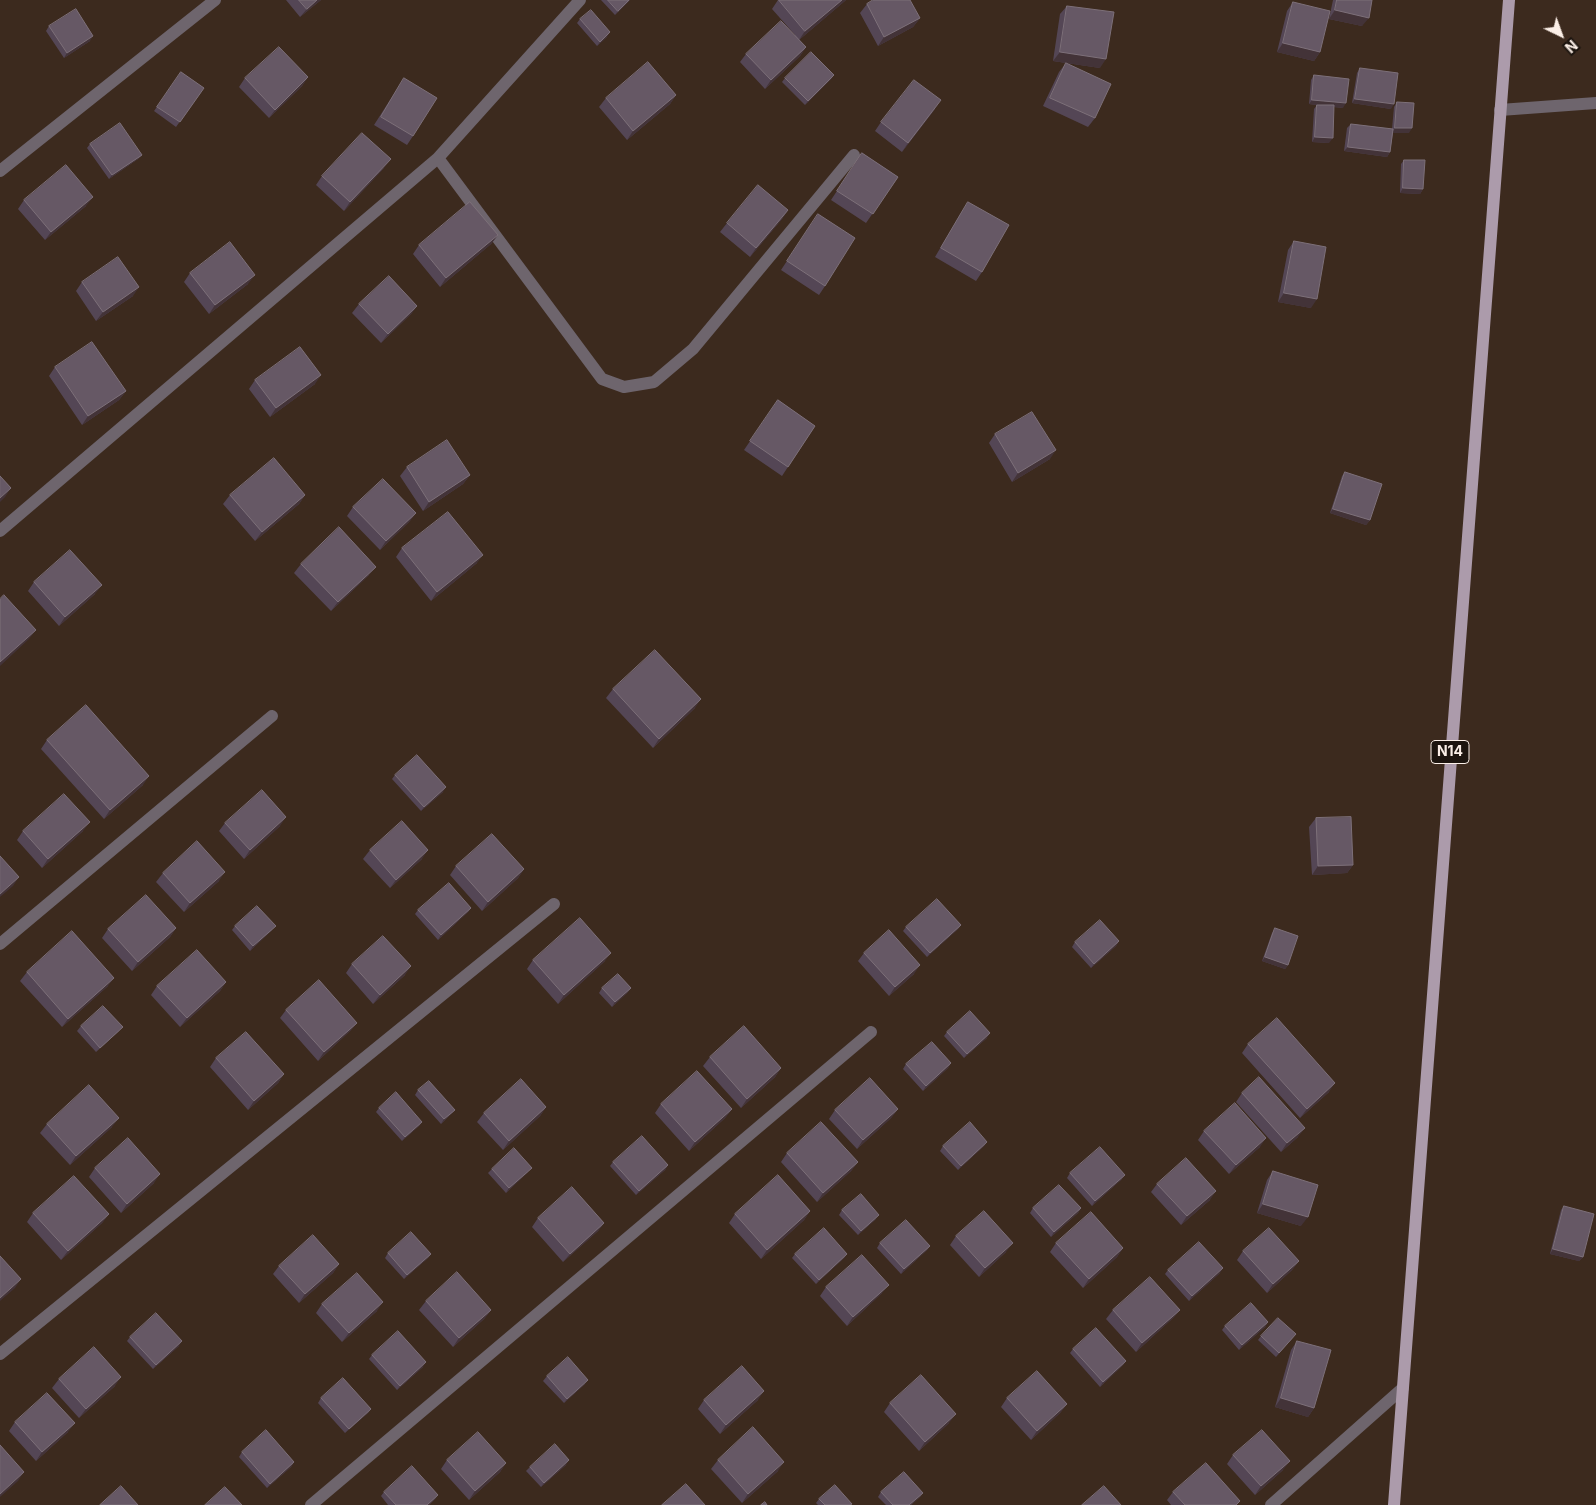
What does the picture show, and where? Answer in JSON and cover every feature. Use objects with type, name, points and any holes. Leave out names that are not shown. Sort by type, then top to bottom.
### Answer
[{"type":"main road","name":"N14","points":[[1394,1505],[1509,0]]},
{"type":"street","points":[[0,171],[215,0]]},
{"type":"street","points":[[0,531],[438,158],[580,0]]},
{"type":"street","points":[[1500,110],[1596,104]]},
{"type":"street","points":[[438,158],[602,379],[624,387],[654,382],[693,350],[854,155]]},
{"type":"street","points":[[0,944],[272,716]]},
{"type":"street","points":[[0,1354],[554,904]]},
{"type":"street","points":[[311,1505],[871,1032]]},
{"type":"street","points":[[1271,1505],[1403,1388]]},
{"type":"building","points":[[299,0],[317,0],[307,9]]},
{"type":"building","points":[[608,0],[629,0],[618,11]]},
{"type":"building","points":[[779,0],[842,0],[805,31]]},
{"type":"building","points":[[873,0],[910,0],[920,18],[884,37],[867,4]]},
{"type":"building","points":[[1337,0],[1372,0],[1369,18],[1335,10]]},
{"type":"building","points":[[1293,2],[1330,11],[1320,52],[1283,43]]},
{"type":"building","points":[[1067,6],[1114,12],[1106,59],[1060,52]]},
{"type":"building","points":[[76,9],[93,36],[67,53],[49,26]]},
{"type":"building","points":[[591,10],[610,32],[600,42],[580,19]]},
{"type":"building","points":[[781,21],[806,47],[771,80],[746,54]]},
{"type":"building","points":[[279,47],[308,77],[275,110],[245,78]]},
{"type":"building","points":[[811,52],[834,75],[808,101],[785,78]]},
{"type":"building","points":[[648,62],[676,95],[633,131],[606,98]]},
{"type":"building","points":[[1066,63],[1111,84],[1095,118],[1050,98]]},
{"type":"building","points":[[1360,68],[1398,73],[1394,104],[1355,99]]},
{"type":"building","points":[[181,72],[204,88],[180,122],[157,107]]},
{"type":"building","points":[[1314,75],[1349,79],[1346,103],[1312,100]]},
{"type":"building","points":[[404,78],[437,98],[413,136],[381,117]]},
{"type":"building","points":[[914,80],[941,100],[908,143],[881,122]]},
{"type":"building","points":[[1397,102],[1414,103],[1412,128],[1395,128]]},
{"type":"building","points":[[1317,105],[1334,105],[1333,138],[1315,137]]},
{"type":"building","points":[[120,123],[142,155],[112,175],[90,144]]},
{"type":"building","points":[[1351,124],[1393,129],[1390,152],[1348,147]]},
{"type":"building","points":[[362,133],[391,159],[350,202],[322,176]]},
{"type":"building","points":[[862,153],[898,177],[873,214],[837,191]]},
{"type":"building","points":[[1404,160],[1425,160],[1423,189],[1403,188]]},
{"type":"building","points":[[66,165],[93,197],[51,232],[24,200]]},
{"type":"building","points":[[758,185],[788,210],[756,248],[727,223]]},
{"type":"building","points":[[470,202],[498,235],[446,278],[419,245]]},
{"type":"building","points":[[968,202],[1009,225],[982,272],[941,248]]},
{"type":"building","points":[[818,214],[855,238],[825,286],[787,261]]},
{"type":"building","points":[[1294,241],[1326,247],[1317,299],[1284,293]]},
{"type":"building","points":[[230,242],[255,275],[215,305],[190,273]]},
{"type":"building","points":[[118,257],[139,287],[103,312],[82,282]]},
{"type":"building","points":[[389,276],[417,306],[388,334],[359,304]]},
{"type":"building","points":[[92,342],[126,391],[88,416],[55,367]]},
{"type":"building","points":[[300,347],[321,375],[276,408],[255,380]]},
{"type":"building","points":[[778,400],[815,426],[788,467],[750,441]]},
{"type":"building","points":[[1032,412],[1056,450],[1018,473],[995,434]]},
{"type":"building","points":[[447,440],[470,475],[429,502],[407,467]]},
{"type":"building","points":[[274,458],[305,495],[262,532],[230,495]]},
{"type":"building","points":[[1345,472],[1382,484],[1370,520],[1333,509]]},
{"type":"building","points":[[0,476],[11,488],[0,498]]},
{"type":"building","points":[[383,479],[416,513],[386,541],[353,507]]},
{"type":"building","points":[[448,512],[483,555],[437,592],[402,548]]},
{"type":"building","points":[[339,527],[376,567],[338,602],[301,564]]},
{"type":"building","points":[[70,550],[102,585],[65,617],[34,582]]},
{"type":"building","points":[[4,595],[36,630],[0,662],[0,599]]},
{"type":"building","points":[[655,650],[701,699],[659,739],[613,689]]},
{"type":"building","points":[[86,705],[149,776],[110,810],[47,740]]},
{"type":"building","points":[[417,755],[446,787],[424,807],[395,775]]},
{"type":"building","points":[[262,790],[286,817],[250,850],[225,823]]},
{"type":"building","points":[[64,794],[90,822],[48,859],[23,831]]},
{"type":"building","points":[[1351,817],[1353,865],[1318,866],[1316,818]]},
{"type":"building","points":[[402,821],[428,850],[396,880],[370,850]]},
{"type":"building","points":[[492,834],[524,869],[488,902],[456,866]]},
{"type":"building","points":[[197,841],[225,872],[190,903],[163,873]]},
{"type":"building","points":[[0,856],[19,877],[0,894]]},
{"type":"building","points":[[449,883],[471,908],[441,935],[418,910]]},
{"type":"building","points":[[146,895],[176,928],[138,962],[108,929]]},
{"type":"building","points":[[937,899],[961,925],[930,953],[906,927]]},
{"type":"building","points":[[257,906],[276,926],[253,946],[235,926]]},
{"type":"building","points":[[580,918],[611,953],[564,995],[533,960]]},
{"type":"building","points":[[1100,920],[1119,941],[1094,964],[1075,942]]},
{"type":"building","points":[[1275,928],[1298,936],[1288,965],[1265,957]]},
{"type":"building","points":[[889,930],[920,965],[895,987],[864,953]]},
{"type":"building","points":[[72,931],[114,978],[68,1019],[27,972]]},
{"type":"building","points":[[383,936],[411,966],[380,995],[352,964]]},
{"type":"building","points":[[197,950],[226,982],[187,1018],[157,986]]},
{"type":"building","points":[[618,974],[631,988],[615,1002],[602,988]]},
{"type":"building","points":[[319,980],[357,1023],[324,1052],[286,1010]]},
{"type":"building","points":[[103,1006],[123,1027],[100,1048],[81,1026]]},
{"type":"building","points":[[970,1011],[990,1033],[967,1054],[947,1032]]},
{"type":"building","points":[[1277,1018],[1335,1083],[1307,1109],[1248,1044]]},
{"type":"building","points":[[744,1026],[781,1068],[747,1099],[710,1057]]},
{"type":"building","points":[[246,1032],[284,1074],[254,1101],[216,1058]]},
{"type":"building","points":[[932,1042],[951,1063],[926,1086],[906,1064]]},
{"type":"building","points":[[697,1071],[732,1109],[695,1142],[661,1104]]},
{"type":"building","points":[[1259,1077],[1305,1128],[1287,1143],[1242,1093]]},
{"type":"building","points":[[870,1078],[898,1109],[863,1140],[835,1110]]},
{"type":"building","points":[[521,1079],[546,1107],[509,1141],[484,1113]]},
{"type":"building","points":[[429,1081],[455,1110],[444,1119],[418,1090]]},
{"type":"building","points":[[89,1085],[119,1118],[76,1156],[47,1124]]},
{"type":"building","points":[[396,1092],[422,1122],[405,1137],[379,1108]]},
{"type":"building","points":[[1235,1103],[1266,1138],[1236,1165],[1204,1131]]},
{"type":"building","points":[[821,1122],[858,1162],[823,1193],[787,1153]]},
{"type":"building","points":[[970,1122],[987,1142],[961,1166],[943,1146]]},
{"type":"building","points":[[642,1136],[668,1165],[639,1191],[613,1162]]},
{"type":"building","points":[[128,1138],[160,1174],[127,1204],[95,1168]]},
{"type":"building","points":[[1100,1147],[1125,1175],[1095,1201],[1070,1173]]},
{"type":"building","points":[[514,1148],[532,1168],[509,1188],[492,1169]]},
{"type":"building","points":[[1186,1158],[1216,1191],[1187,1216],[1157,1184]]},
{"type":"building","points":[[1273,1171],[1318,1185],[1308,1217],[1263,1204]]},
{"type":"building","points":[[778,1175],[810,1211],[767,1250],[735,1214]]},
{"type":"building","points":[[74,1176],[109,1214],[68,1251],[33,1213]]},
{"type":"building","points":[[1059,1185],[1081,1208],[1054,1232],[1033,1208]]},
{"type":"building","points":[[572,1187],[604,1223],[570,1254],[538,1218]]},
{"type":"building","points":[[861,1194],[879,1215],[861,1231],[842,1210]]},
{"type":"building","points":[[1564,1206],[1594,1214],[1583,1257],[1553,1249]]},
{"type":"building","points":[[984,1211],[1013,1243],[985,1268],[956,1236]]},
{"type":"building","points":[[1091,1212],[1123,1248],[1089,1279],[1056,1243]]},
{"type":"building","points":[[906,1220],[930,1246],[904,1269],[880,1243]]},
{"type":"building","points":[[824,1228],[847,1254],[819,1280],[795,1254]]},
{"type":"building","points":[[1269,1228],[1299,1261],[1273,1284],[1243,1251]]},
{"type":"building","points":[[411,1232],[431,1254],[407,1275],[388,1253]]},
{"type":"building","points":[[313,1235],[339,1264],[305,1294],[279,1266]]},
{"type":"building","points":[[1199,1242],[1223,1268],[1192,1296],[1168,1270]]},
{"type":"building","points":[[862,1255],[889,1285],[853,1317],[826,1287]]},
{"type":"building","points":[[0,1256],[21,1279],[0,1298]]},
{"type":"building","points":[[457,1272],[491,1310],[459,1338],[426,1301]]},
{"type":"building","points":[[357,1273],[383,1302],[349,1333],[322,1304]]},
{"type":"building","points":[[1150,1277],[1180,1310],[1142,1343],[1113,1310]]},
{"type":"building","points":[[1251,1303],[1268,1322],[1242,1345],[1225,1326]]},
{"type":"building","points":[[156,1313],[182,1341],[156,1365],[130,1337]]},
{"type":"building","points":[[1278,1318],[1296,1334],[1279,1353],[1261,1336]]},
{"type":"building","points":[[1096,1328],[1126,1361],[1103,1382],[1073,1349]]},
{"type":"building","points":[[398,1331],[426,1362],[400,1386],[372,1355]]},
{"type":"building","points":[[1297,1341],[1331,1350],[1314,1408],[1281,1398]]},
{"type":"building","points":[[94,1347],[121,1377],[86,1409],[59,1379]]},
{"type":"building","points":[[568,1357],[588,1380],[567,1399],[547,1376]]},
{"type":"building","points":[[742,1366],[764,1391],[726,1425],[704,1400]]},
{"type":"building","points":[[1037,1371],[1067,1404],[1037,1431],[1007,1398]]},
{"type":"building","points":[[921,1375],[956,1414],[925,1442],[890,1403]]},
{"type":"building","points":[[343,1378],[371,1409],[349,1429],[321,1398]]},
{"type":"building","points":[[47,1393],[75,1423],[42,1452],[15,1422]]},
{"type":"building","points":[[753,1427],[784,1462],[748,1494],[718,1460]]},
{"type":"building","points":[[266,1430],[294,1462],[270,1484],[242,1452]]},
{"type":"building","points":[[1262,1430],[1290,1461],[1261,1486],[1233,1455]]},
{"type":"building","points":[[478,1432],[506,1463],[475,1491],[447,1460]]},
{"type":"building","points":[[555,1444],[569,1460],[544,1483],[530,1467]]},
{"type":"building","points":[[0,1445],[24,1472],[0,1494]]},
{"type":"building","points":[[1206,1463],[1240,1501],[1236,1505],[1185,1505],[1173,1492]]},
{"type":"building","points":[[412,1466],[438,1495],[427,1505],[396,1505],[384,1492]]},
{"type":"building","points":[[904,1472],[923,1493],[909,1505],[893,1505],[881,1492]]},
{"type":"building","points":[[686,1484],[705,1505],[662,1505]]},
{"type":"building","points":[[835,1485],[852,1504],[825,1505],[819,1499]]},
{"type":"building","points":[[121,1486],[138,1505],[100,1505]]},
{"type":"building","points":[[1104,1486],[1121,1505],[1082,1505]]},
{"type":"building","points":[[225,1487],[242,1505],[205,1505]]}]
